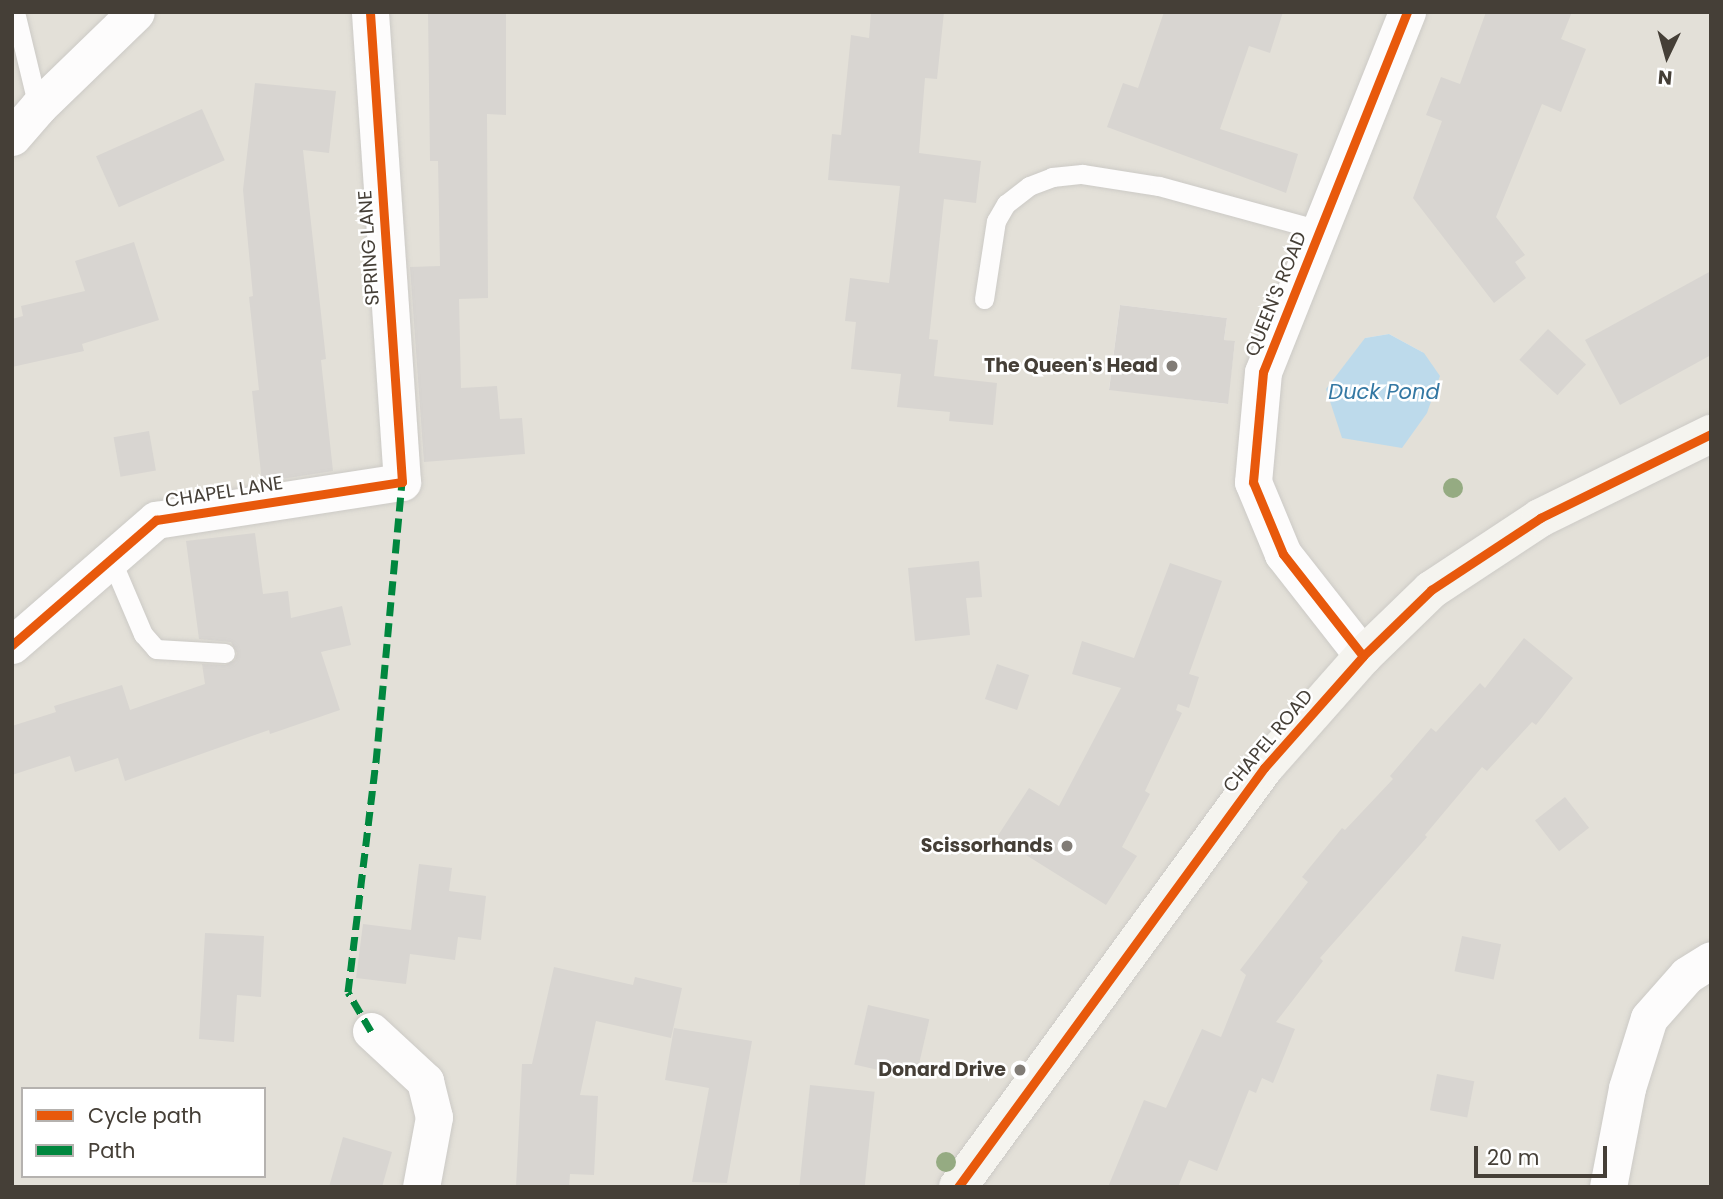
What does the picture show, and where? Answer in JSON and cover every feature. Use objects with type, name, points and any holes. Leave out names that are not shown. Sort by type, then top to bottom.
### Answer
[{"type":"street","points":[[12,137],[38,107],[136,12]]},
{"type":"street","name":"SPRING LANE","points":[[370,12],[402,482]]},
{"type":"street","name":"QUEEN'S ROAD","points":[[1363,656],[1283,554],[1253,482],[1264,372],[1407,12]]},
{"type":"street","name":"CHAPEL ROAD","points":[[958,1187],[1264,768],[1363,656],[1431,590],[1540,518],[1711,434]]},
{"type":"street","name":"CHAPEL LANE","points":[[12,645],[156,520],[402,482]]},
{"type":"street","points":[[1608,1187],[1627,1088],[1649,1018],[1687,975],[1711,960]]},
{"type":"street","points":[[370,1031],[425,1081],[433,1117],[421,1187]]},
{"type":"lane","points":[[15,12],[38,107]]},
{"type":"lane","points":[[984,299],[996,221],[1006,204],[1029,186],[1052,177],[1082,174],[1159,186],[1320,230]]},
{"type":"lane","points":[[110,559],[143,634],[156,649],[225,653]]},
{"type":"shaded area","points":[[12,12],[1711,12],[1711,1187],[12,1187]],"holes":[[[1120,305],[1227,318],[1224,340],[1235,342],[1227,404],[1109,389]],[[1389,334],[1424,353],[1365,338]]]},
{"type":"water","name":"Duck Pond","points":[[1389,334],[1424,353],[1440,376],[1427,413],[1402,448],[1342,438],[1326,389],[1365,338]]},
{"type":"building","points":[[428,12],[506,12],[506,115],[487,114],[488,298],[459,299],[461,388],[497,386],[500,419],[522,418],[525,454],[424,462],[410,267],[440,266],[438,161],[430,161]]},
{"type":"building","points":[[871,12],[944,12],[937,79],[925,78],[919,153],[981,161],[976,203],[944,199],[929,339],[938,340],[934,376],[997,383],[993,425],[949,421],[950,412],[897,407],[901,374],[851,369],[856,322],[845,321],[850,278],[889,283],[900,186],[828,180],[832,134],[841,135],[851,35],[869,38]]},
{"type":"building","points":[[1164,12],[1283,12],[1270,53],[1249,46],[1220,129],[1298,154],[1286,193],[1107,127],[1123,83],[1138,88]]},
{"type":"building","points":[[1486,12],[1572,12],[1561,39],[1586,49],[1561,112],[1542,104],[1496,217],[1525,255],[1515,262],[1526,278],[1494,303],[1413,198],[1442,121],[1426,115],[1441,77],[1460,84]]},
{"type":"building","points":[[255,83],[336,91],[329,153],[303,150],[326,359],[321,360],[333,471],[262,482],[252,391],[259,390],[249,297],[253,296],[243,190]]},
{"type":"building","points":[[202,109],[225,160],[119,207],[96,156]]},
{"type":"building","points":[[134,242],[159,320],[82,344],[84,351],[12,367],[12,319],[23,316],[21,306],[85,291],[75,261]]},
{"type":"building","points":[[1711,271],[1711,355],[1620,405],[1585,340]]},
{"type":"building","name":"The Queen's Head","points":[[1120,305],[1227,318],[1224,340],[1235,341],[1228,404],[1109,390]]},
{"type":"building","points":[[1548,329],[1586,364],[1557,395],[1519,360]]},
{"type":"building","points":[[149,431],[156,470],[120,477],[114,437]]},
{"type":"building","points":[[255,533],[263,594],[288,591],[291,618],[342,606],[351,645],[321,652],[340,710],[270,734],[269,730],[125,781],[118,758],[75,772],[70,756],[12,775],[12,726],[56,712],[54,706],[122,685],[130,710],[205,684],[202,664],[225,665],[235,660],[237,653],[231,642],[199,639],[186,541]]},
{"type":"building","points":[[979,561],[982,597],[966,598],[970,635],[915,641],[908,568]]},
{"type":"building","points":[[1170,563],[1222,581],[1189,674],[1199,677],[1189,708],[1178,704],[1176,710],[1182,713],[1145,791],[1150,794],[1122,847],[1137,856],[1106,905],[997,837],[1029,788],[1059,806],[1121,688],[1072,674],[1082,641],[1134,658]]},
{"type":"building","points":[[1524,638],[1573,678],[1536,725],[1532,722],[1487,771],[1482,767],[1425,835],[1427,837],[1320,958],[1323,961],[1276,1022],[1295,1029],[1273,1083],[1262,1078],[1256,1093],[1249,1090],[1217,1171],[1189,1160],[1178,1187],[1108,1187],[1144,1100],[1166,1108],[1202,1029],[1221,1037],[1246,975],[1240,970],[1308,882],[1302,877],[1342,828],[1345,830],[1393,779],[1390,776],[1431,728],[1436,732],[1480,683],[1485,688]]},
{"type":"building","points":[[997,664],[1029,675],[1017,710],[985,699]]},
{"type":"building","points":[[1565,797],[1589,828],[1559,851],[1535,820]]},
{"type":"building","points":[[419,864],[452,868],[449,891],[486,896],[481,940],[458,937],[455,960],[410,954],[406,984],[356,978],[363,924],[411,930]]},
{"type":"building","points":[[205,933],[264,936],[261,997],[237,995],[234,1042],[199,1039]]},
{"type":"building","points":[[1462,936],[1501,944],[1494,980],[1455,971]]},
{"type":"building","points":[[554,967],[633,985],[635,977],[682,988],[671,1038],[596,1021],[580,1095],[598,1096],[594,1175],[570,1174],[569,1187],[516,1187],[522,1064],[532,1064]]},
{"type":"building","points":[[868,1005],[929,1019],[916,1079],[854,1064]]},
{"type":"building","points":[[674,1028],[752,1041],[727,1183],[692,1182],[709,1088],[665,1080]]},
{"type":"building","points":[[1437,1074],[1474,1081],[1467,1118],[1430,1110]]},
{"type":"building","points":[[810,1085],[875,1092],[865,1187],[799,1187]]},
{"type":"building","points":[[343,1137],[392,1152],[382,1187],[329,1187]]},
{"type":"marked path","points":[[371,1031],[348,992],[376,762],[402,482]]},
{"type":"cycle path","points":[[12,645],[156,520],[402,482],[370,12]]},
{"type":"cycle path","points":[[1363,656],[1283,554],[1253,482],[1263,372],[1407,12]]},
{"type":"cycle path","points":[[958,1187],[1264,768],[1363,656],[1431,590],[1540,518],[1711,434]]},
{"type":"place","name":"The Queen's Head","points":[[1172,366]]},
{"type":"place","name":"Scissorhands","points":[[1067,846]]},
{"type":"place","name":"Donard Drive","points":[[1020,1070]]}]
